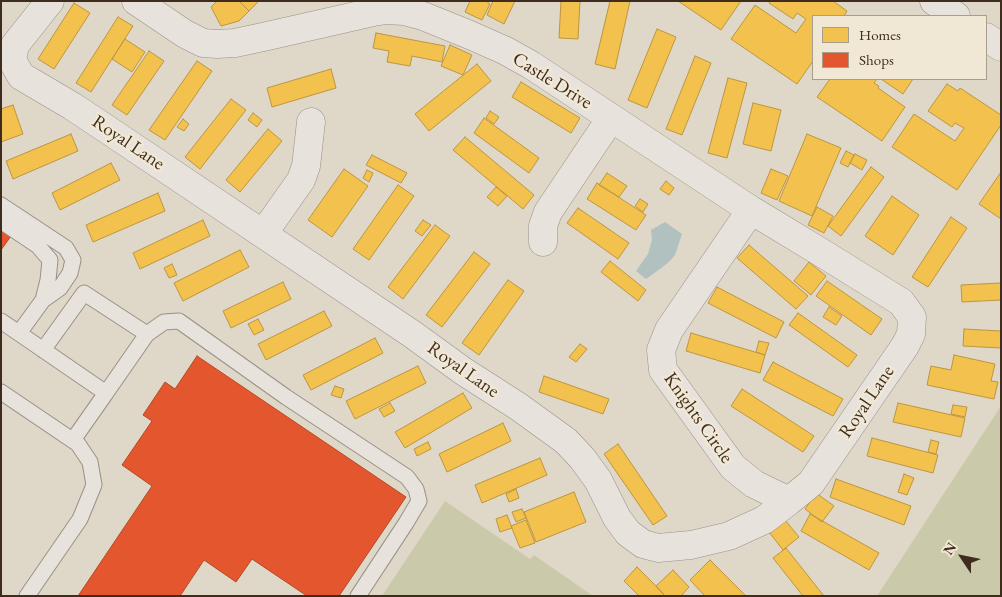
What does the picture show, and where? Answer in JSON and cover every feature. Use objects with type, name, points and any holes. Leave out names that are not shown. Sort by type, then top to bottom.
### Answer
[{"type":"street","name":"Royal Lane","points":[[50,1],[15,44],[12,60],[20,76],[112,132],[412,334],[566,441],[582,458],[598,480],[617,518],[628,533],[644,544],[658,548],[691,545],[729,536],[764,520],[812,483],[905,346],[911,334]]},
{"type":"street","name":"Castle Drive","points":[[136,1],[184,34],[203,43],[235,43],[386,10],[404,11],[423,16],[506,51],[531,65],[751,210],[901,302],[912,317],[911,334]]},
{"type":"street","points":[[934,1],[955,15]]},
{"type":"street","points":[[987,37],[1001,47]]},
{"type":"street","points":[[543,242],[543,226],[548,212],[611,118]]},
{"type":"street","points":[[263,234],[302,180],[306,166],[310,122]]},
{"type":"street","name":"Knights Circle","points":[[751,210],[669,330],[660,350],[663,370],[733,467],[754,484],[789,501]]},
{"type":"lane","points":[[1,205],[66,248],[73,260],[70,273],[60,288],[43,300],[19,333]]},
{"type":"lane","points":[[1,221],[38,246],[50,260],[43,300]]},
{"type":"lane","points":[[43,350],[84,293],[147,334]]},
{"type":"lane","points":[[1,321],[106,393]]},
{"type":"lane","points":[[73,440],[147,334],[164,322],[179,321],[286,397],[407,477],[416,489],[419,501],[358,596]]},
{"type":"lane","points":[[1,392],[78,444],[90,462],[94,485],[80,518],[27,596]]},
{"type":"green space","points":[[1001,406],[1001,596],[877,596]]},
{"type":"green space","points":[[445,501],[530,559],[534,555],[593,596],[382,596]]},
{"type":"shaded area","points":[[665,222],[682,234],[675,255],[646,279],[636,271],[648,254],[652,240],[651,230]]},
{"type":"building: Homes","points":[[217,1],[239,1],[249,11],[239,21],[221,26],[211,7]]},
{"type":"building: Homes","points":[[239,1],[259,1],[249,11]]},
{"type":"building: Homes","points":[[470,1],[486,1],[490,4],[482,20],[465,12]]},
{"type":"building: Homes","points":[[493,1],[515,1],[504,24],[487,15]]},
{"type":"building: Homes","points":[[561,1],[580,1],[578,39],[559,38]]},
{"type":"building: Homes","points":[[610,1],[630,1],[615,69],[595,64]]},
{"type":"building: Homes","points":[[678,1],[741,1],[721,30]]},
{"type":"building: Homes","points":[[770,1],[833,1],[847,11],[845,15],[812,15],[812,62],[797,84],[731,39],[755,5],[796,33],[806,19],[797,13],[793,19],[769,3]]},
{"type":"building: Homes","points":[[74,3],[90,13],[54,69],[38,59]]},
{"type":"building: Homes","points":[[118,17],[133,26],[91,92],[76,83]]},
{"type":"building: Homes","points":[[657,29],[676,37],[647,108],[628,100]]},
{"type":"building: Homes","points":[[376,33],[445,46],[442,62],[412,56],[410,66],[387,62],[389,51],[373,48]]},
{"type":"building: Homes","points":[[125,39],[145,52],[132,72],[112,59]]},
{"type":"building: Homes","points":[[450,45],[472,55],[463,75],[441,66]]},
{"type":"building: Homes","points":[[149,51],[164,61],[127,115],[112,105]]},
{"type":"building: Homes","points":[[695,56],[711,63],[682,135],[666,129]]},
{"type":"building: Homes","points":[[197,61],[212,71],[165,140],[149,130]]},
{"type":"building: Homes","points":[[477,64],[491,81],[429,131],[415,114]]},
{"type":"building: Homes","points":[[331,69],[336,88],[272,107],[267,88]]},
{"type":"building: Homes","points":[[728,78],[747,83],[727,158],[708,153]]},
{"type":"building: Homes","points":[[829,80],[876,80],[874,83],[879,86],[878,88],[905,107],[882,141],[817,97]]},
{"type":"building: Homes","points":[[882,80],[912,80],[903,94]]},
{"type":"building: Homes","points":[[521,82],[580,118],[571,133],[512,97]]},
{"type":"building: Homes","points":[[947,84],[958,91],[960,88],[1001,115],[1001,125],[957,190],[892,147],[914,114],[955,141],[964,128],[955,123],[952,127],[928,111]]},
{"type":"building: Homes","points":[[231,99],[246,110],[200,169],[185,157]]},
{"type":"building: Homes","points":[[753,103],[781,110],[771,151],[743,144]]},
{"type":"building: Homes","points":[[13,105],[23,134],[1,142],[1,109]]},
{"type":"building: Homes","points":[[490,111],[499,117],[494,124],[486,118]]},
{"type":"building: Homes","points":[[253,113],[262,120],[257,127],[248,120]]},
{"type":"building: Homes","points":[[484,118],[539,158],[529,173],[474,133]]},
{"type":"building: Homes","points":[[183,119],[189,124],[184,131],[177,127]]},
{"type":"building: Homes","points":[[268,129],[282,141],[240,192],[226,180]]},
{"type":"building: Homes","points":[[71,134],[78,151],[13,179],[6,161]]},
{"type":"building: Homes","points":[[807,134],[841,148],[812,216],[779,201]]},
{"type":"building: Homes","points":[[465,137],[534,195],[523,209],[453,150]]},
{"type":"building: Homes","points":[[846,151],[854,155],[848,167],[840,163]]},
{"type":"building: Homes","points":[[855,154],[867,160],[862,170],[850,163]]},
{"type":"building: Homes","points":[[372,155],[407,173],[401,183],[366,165]]},
{"type":"building: Homes","points":[[111,163],[120,180],[60,210],[52,193]]},
{"type":"building: Homes","points":[[871,167],[884,177],[841,236],[828,226]]},
{"type":"building: Homes","points":[[344,169],[368,186],[332,237],[308,220]]},
{"type":"building: Homes","points":[[771,169],[788,176],[777,200],[761,193]]},
{"type":"building: Homes","points":[[367,170],[373,173],[369,182],[363,178]]},
{"type":"building: Homes","points":[[1001,172],[1001,219],[979,204]]},
{"type":"building: Homes","points":[[607,173],[627,186],[619,197],[599,185]]},
{"type":"building: Homes","points":[[666,181],[674,188],[669,195],[660,189]]},
{"type":"building: Homes","points":[[597,183],[646,215],[636,230],[587,199]]},
{"type":"building: Homes","points":[[398,185],[414,196],[369,260],[353,249]]},
{"type":"building: Homes","points":[[496,187],[507,196],[498,206],[487,197]]},
{"type":"building: Homes","points":[[158,193],[165,211],[93,242],[86,225]]},
{"type":"building: Homes","points":[[892,196],[919,215],[893,255],[865,236]]},
{"type":"building: Homes","points":[[640,199],[648,204],[643,212],[635,206]]},
{"type":"building: Homes","points":[[817,207],[833,216],[824,233],[808,225]]},
{"type":"building: Homes","points":[[578,208],[629,243],[618,259],[567,223]]},
{"type":"building: Homes","points":[[951,217],[967,228],[928,287],[912,277]]},
{"type":"building: Homes","points":[[203,220],[210,236],[140,269],[133,253]]},
{"type":"building: Homes","points":[[423,220],[431,225],[422,236],[415,231]]},
{"type":"building: Homes","points":[[435,225],[450,236],[403,299],[388,287]]},
{"type":"building: Homes","points":[[749,245],[808,296],[796,309],[737,258]]},
{"type":"building: Homes","points":[[240,250],[249,267],[183,301],[174,283]]},
{"type":"building: Homes","points":[[474,252],[490,264],[442,327],[426,315]]},
{"type":"building: Homes","points":[[610,261],[646,290],[638,301],[601,272]]},
{"type":"building: Homes","points":[[809,262],[826,276],[811,295],[794,281]]},
{"type":"building: Homes","points":[[172,264],[177,275],[169,278],[164,268]]},
{"type":"building: Homes","points":[[508,280],[524,291],[479,355],[462,343]]},
{"type":"building: Homes","points":[[827,281],[882,319],[871,335],[816,296]]},
{"type":"building: Homes","points":[[283,282],[291,299],[231,328],[223,311]]},
{"type":"building: Homes","points":[[1001,283],[1001,300],[962,302],[961,285]]},
{"type":"building: Homes","points":[[717,287],[784,322],[776,338],[708,303]]},
{"type":"building: Homes","points":[[829,307],[842,316],[836,325],[823,317]]},
{"type":"building: Homes","points":[[324,311],[332,326],[266,360],[258,344]]},
{"type":"building: Homes","points":[[798,313],[857,355],[848,367],[789,325]]},
{"type":"building: Homes","points":[[258,319],[264,330],[254,335],[248,324]]},
{"type":"building: Homes","points":[[964,329],[1001,331],[1001,348],[963,346]]},
{"type":"building: Homes","points":[[691,333],[765,355],[760,373],[686,351]]},
{"type":"building: Homes","points":[[375,338],[383,353],[311,390],[303,375]]},
{"type":"building: Homes","points":[[759,341],[769,343],[765,355],[756,352]]},
{"type":"building: Homes","points":[[580,344],[587,349],[576,362],[569,357]]},
{"type":"building: Homes","points":[[954,355],[995,364],[991,381],[998,382],[994,399],[927,385],[931,366],[951,370]]},
{"type":"building: Homes","points":[[773,362],[843,399],[833,416],[763,380]]},
{"type":"building: Homes","points":[[418,366],[426,383],[355,419],[346,401]]},
{"type":"building: Homes","points":[[544,376],[609,399],[603,414],[539,392]]},
{"type":"building: Homes","points":[[335,386],[344,389],[341,398],[331,395]]},
{"type":"building: Homes","points":[[742,389],[814,436],[803,452],[731,406]]},
{"type":"building: Homes","points":[[463,393],[472,408],[405,448],[395,432]]},
{"type":"building: Homes","points":[[390,403],[395,411],[384,417],[379,409]]},
{"type":"building: Homes","points":[[898,403],[965,418],[961,437],[893,422]]},
{"type":"building: Homes","points":[[953,405],[967,407],[965,417],[951,414]]},
{"type":"building: Homes","points":[[503,423],[511,441],[447,472],[439,454]]},
{"type":"building: Homes","points":[[872,438],[938,455],[933,473],[867,456]]},
{"type":"building: Homes","points":[[931,440],[939,442],[936,454],[928,452]]},
{"type":"building: Homes","points":[[428,442],[431,449],[417,456],[414,449]]},
{"type":"building: Homes","points":[[618,444],[667,516],[653,525],[604,454]]},
{"type":"building: Homes","points":[[540,458],[547,475],[482,503],[475,485]]},
{"type":"building: Homes","points":[[904,474],[914,478],[907,495],[898,492]]},
{"type":"building: Homes","points":[[836,479],[911,506],[904,525],[830,497]]},
{"type":"building: Homes","points":[[516,489],[519,498],[509,502],[506,494]]},
{"type":"building: Homes","points":[[574,492],[586,522],[536,542],[524,512]]},
{"type":"building: Homes","points":[[816,493],[834,506],[822,522],[805,509]]},
{"type":"building: Homes","points":[[522,509],[526,518],[516,522],[512,512]]},
{"type":"building: Homes","points":[[810,514],[879,553],[869,570],[801,531]]},
{"type":"building: Homes","points":[[507,515],[512,528],[500,532],[496,519]]},
{"type":"building: Homes","points":[[526,520],[535,543],[520,548],[511,526]]},
{"type":"building: Homes","points":[[785,520],[799,537],[783,550],[769,532]]},
{"type":"building: Homes","points":[[786,548],[824,596],[803,596],[773,558]]},
{"type":"building: Homes","points":[[710,560],[746,596],[705,596],[690,580]]},
{"type":"building: Homes","points":[[637,567],[665,596],[639,596],[624,581]]},
{"type":"building: Homes","points":[[673,570],[689,587],[681,596],[665,596],[656,586]]},
{"type":"building: Shops","points":[[1,229],[11,236],[1,250]]},
{"type":"building: Shops","points":[[197,356],[406,497],[339,596],[307,596],[252,559],[236,582],[204,560],[180,596],[78,596],[152,486],[122,465],[152,421],[143,415],[165,382],[175,389]]}]
